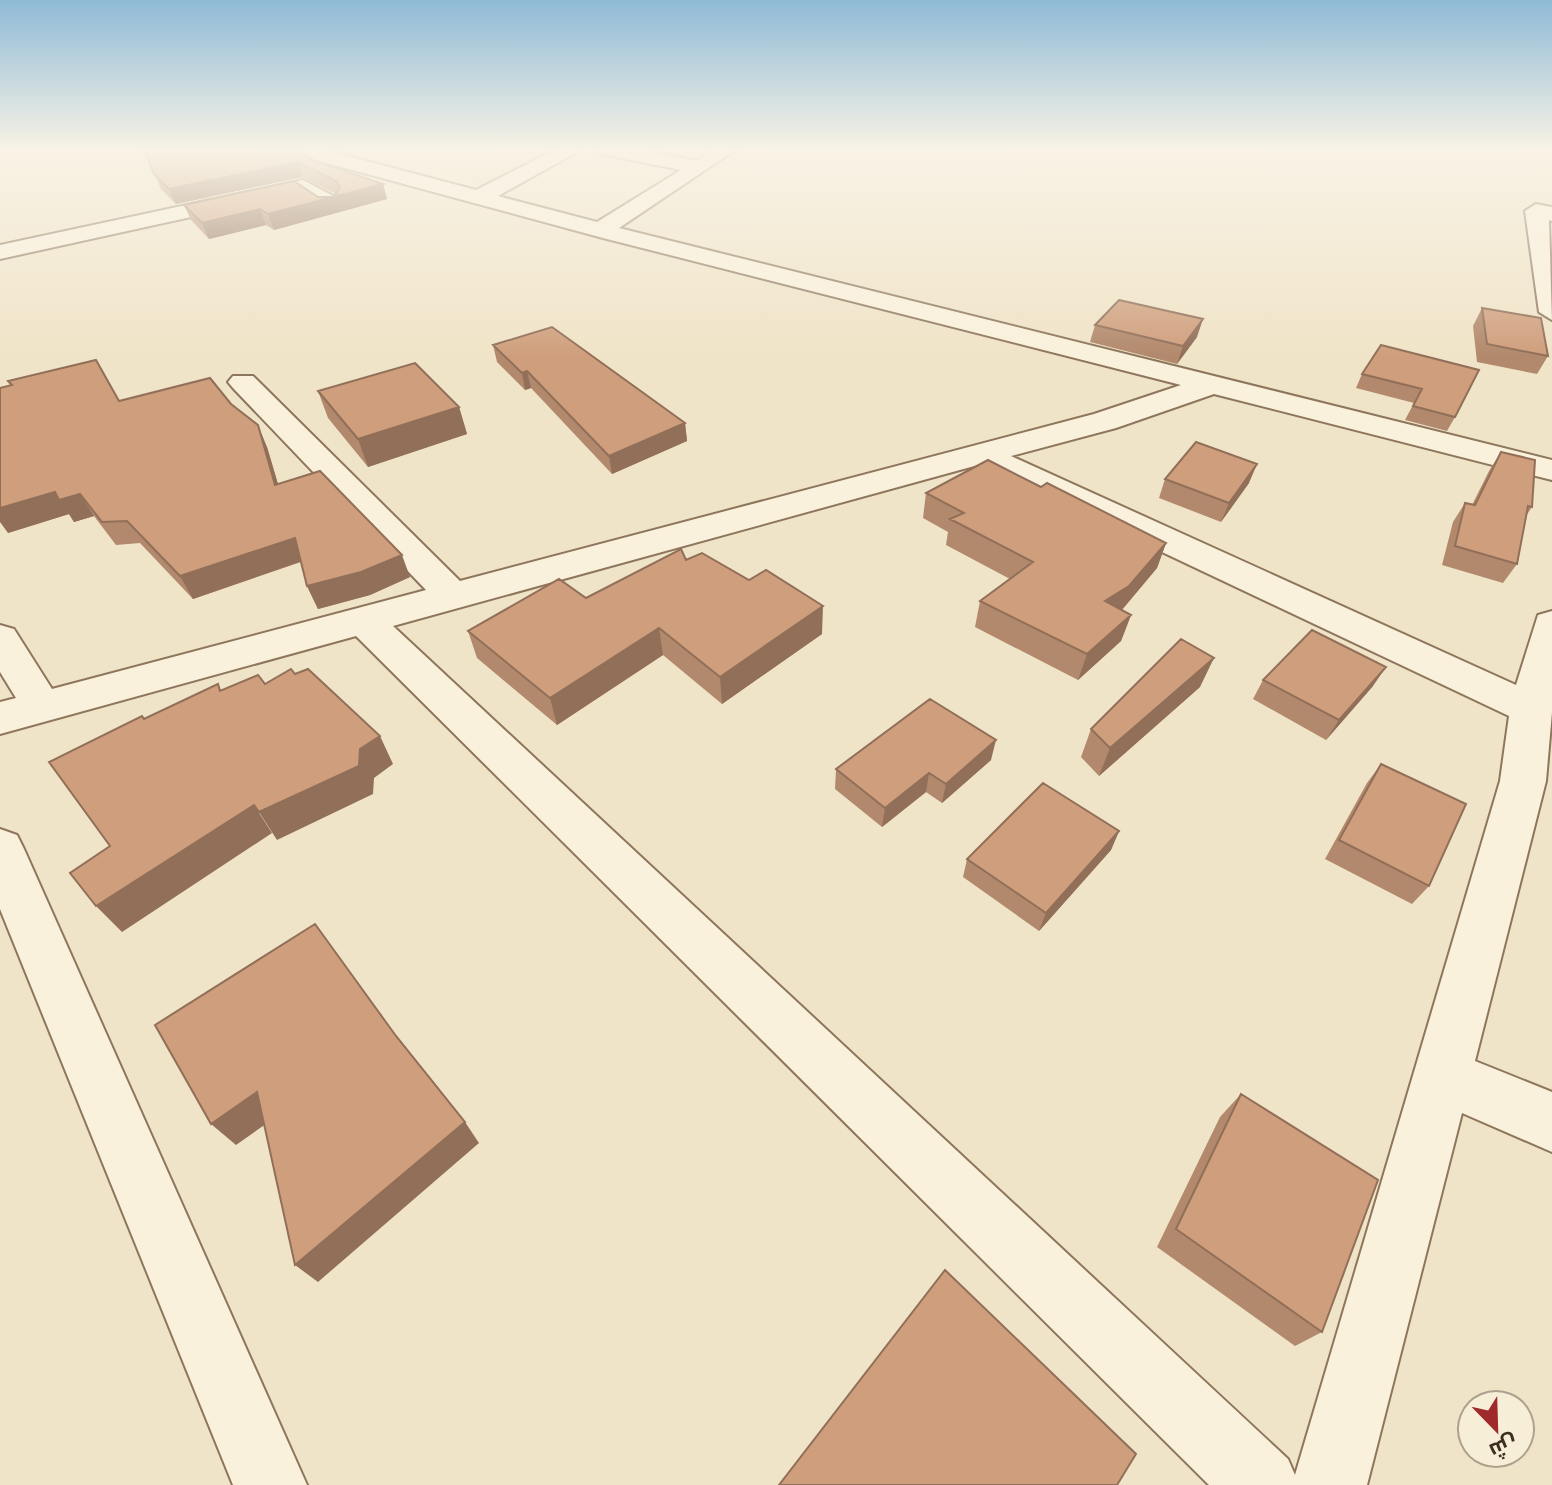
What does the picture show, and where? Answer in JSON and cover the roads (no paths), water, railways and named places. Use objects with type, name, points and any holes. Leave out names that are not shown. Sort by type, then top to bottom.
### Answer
[{"type":"street","points":[[0,252],[159,217]]},
{"type":"street","points":[[552,217],[1552,470]]},
{"type":"street","points":[[601,230],[621,217]]},
{"type":"street","points":[[1537,217],[1551,305]]},
{"type":"street","points":[[243,382],[454,597]]},
{"type":"street","points":[[0,718],[1105,421],[1211,385]]},
{"type":"street","points":[[980,454],[1531,709]]},
{"type":"street","points":[[363,620],[1262,1485]]},
{"type":"street","points":[[1330,1485],[1442,1076],[1538,785],[1531,709],[1552,624]]},
{"type":"street","points":[[0,638],[42,707]]},
{"type":"street","points":[[0,849],[270,1485]]},
{"type":"street","points":[[1442,1076],[1552,1122]]}]
